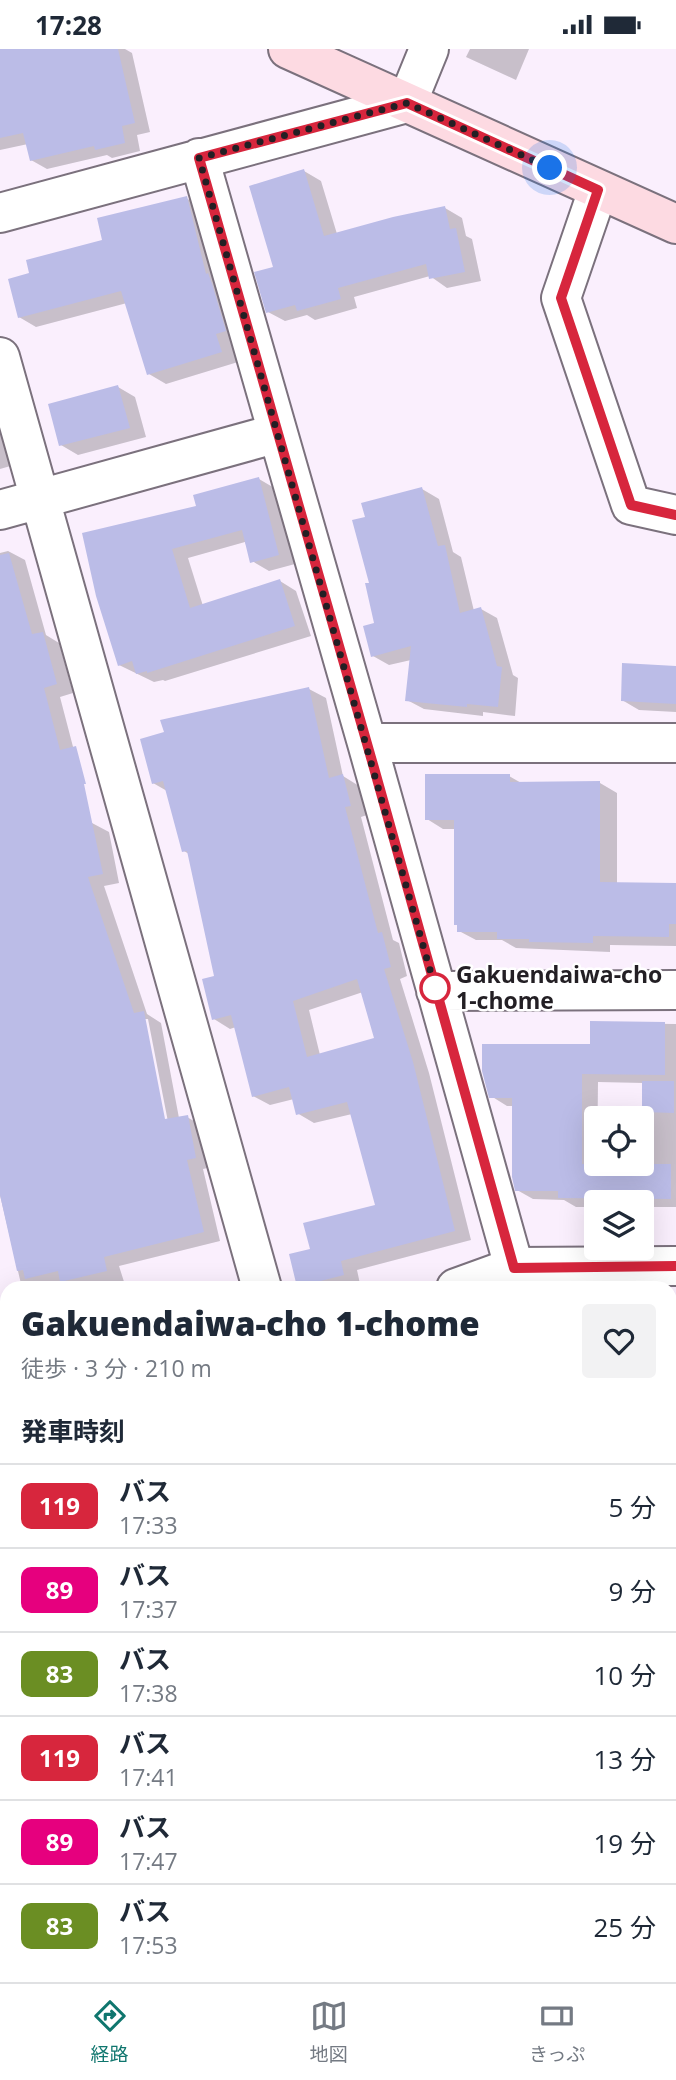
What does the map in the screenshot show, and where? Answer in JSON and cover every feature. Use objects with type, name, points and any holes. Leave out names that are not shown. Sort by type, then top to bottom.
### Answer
[{"type":"street","points":[[288,49],[676,224]]},
{"type":"street","points":[[407,103],[429,49]]},
{"type":"street","points":[[0,213],[407,103]]},
{"type":"street","points":[[199,158],[514,1268]]},
{"type":"street","points":[[598,190],[561,298],[631,505],[676,515]]},
{"type":"street","points":[[0,357],[260,1281]]},
{"type":"street","points":[[0,510],[278,433]]},
{"type":"street","points":[[367,743],[676,743]]},
{"type":"street","points":[[436,991],[676,990]]},
{"type":"street","points":[[476,1281],[514,1268],[676,1266]]},
{"type":"building","points":[[0,49],[118,49],[135,123],[122,126],[125,143],[95,150],[94,146],[30,161],[23,133],[0,138]]},
{"type":"building","points":[[304,169],[324,236],[445,206],[450,229],[456,228],[465,272],[429,279],[426,264],[338,288],[341,299],[297,311],[295,305],[266,313],[254,272],[273,267],[249,186]]},
{"type":"building","points":[[187,196],[206,274],[208,273],[212,284],[226,331],[216,334],[222,352],[147,375],[121,291],[18,318],[8,279],[29,273],[26,260],[102,240],[97,218]]},
{"type":"building","points":[[118,385],[130,428],[59,446],[48,404]]},
{"type":"building","points":[[259,477],[279,555],[250,563],[242,530],[172,549],[190,608],[280,579],[295,626],[147,673],[136,674],[132,661],[118,666],[96,596],[82,533],[196,506],[193,495]]},
{"type":"building","points":[[422,487],[438,546],[445,545],[460,613],[481,607],[497,666],[502,667],[498,707],[405,701],[411,646],[371,657],[363,626],[374,623],[365,583],[369,583],[352,520],[365,517],[361,503]]},
{"type":"building","points":[[9,553],[32,634],[43,632],[57,684],[44,688],[60,750],[76,746],[103,874],[88,877],[134,1013],[144,1011],[165,1119],[188,1115],[196,1158],[187,1160],[204,1232],[104,1257],[107,1271],[64,1281],[60,1281],[58,1271],[25,1279],[23,1270],[17,1271],[0,1195],[0,555]]},
{"type":"building","points":[[622,663],[676,666],[676,704],[621,701]]},
{"type":"building","points":[[309,687],[329,778],[343,774],[351,806],[345,807],[378,933],[382,932],[391,967],[384,969],[413,1062],[455,1231],[341,1261],[344,1275],[320,1281],[296,1281],[289,1254],[310,1249],[303,1223],[375,1205],[347,1102],[296,1115],[289,1087],[252,1097],[231,1015],[212,1020],[202,979],[214,976],[187,851],[182,852],[163,781],[152,784],[140,739],[164,732],[160,720]],"holes":[[[357,979],[374,1038],[307,1057],[293,1001]]]},
{"type":"building","points":[[425,774],[510,774],[510,782],[600,781],[600,882],[676,883],[676,924],[669,924],[669,937],[593,936],[593,943],[529,942],[529,939],[497,939],[497,932],[457,932],[457,925],[454,925],[454,820],[425,820]]},
{"type":"building","points":[[590,1021],[665,1022],[665,1075],[582,1074],[582,1164],[584,1176],[654,1176],[654,1164],[671,1164],[671,1199],[654,1199],[654,1190],[584,1190],[584,1198],[558,1198],[558,1191],[515,1191],[512,1177],[512,1098],[489,1098],[482,1071],[482,1044],[590,1044]]},
{"type":"building","points":[[642,1081],[674,1081],[674,1113],[654,1112],[654,1106],[642,1106]]},
{"type":"bus line","name":"119","points":[[676,515],[631,505],[561,298],[598,190],[407,103],[199,158],[514,1268],[676,1266]]},
{"type":"place","name":"Gakuendaiwa-cho 1-chome","points":[[435,988]]},
{"type":"route","points":[[435,988],[436,991],[199,158],[407,103],[550,168]]}]
